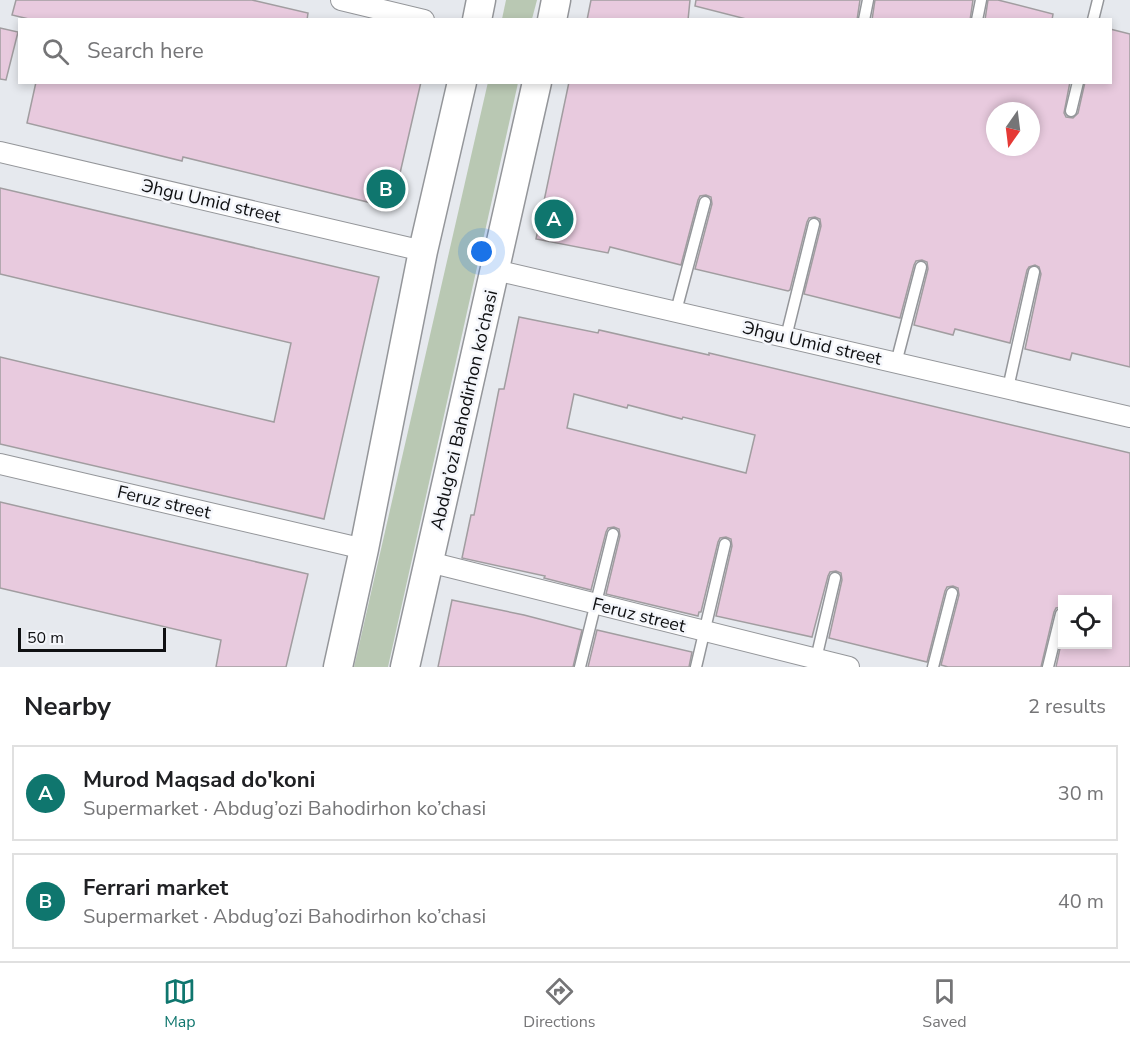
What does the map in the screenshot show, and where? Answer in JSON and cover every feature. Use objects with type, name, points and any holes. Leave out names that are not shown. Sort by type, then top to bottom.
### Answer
[{"type":"main road","points":[[477,18],[481,0]]},
{"type":"main road","points":[[552,18],[556,0]]},
{"type":"main road","points":[[338,667],[364,549],[423,251],[462,84]]},
{"type":"main road","name":"Abdug’ozi Bahodirhon ko’chasi","points":[[405,667],[537,84]]},
{"type":"street","points":[[341,0],[416,18]]},
{"type":"street","name":"Эhgu Umid street","points":[[0,152],[423,251]]},
{"type":"street","name":"Эhgu Umid street","points":[[495,270],[1130,417]]},
{"type":"street","name":"Feruz street","points":[[0,464],[364,549]]},
{"type":"street","name":"Feruz street","points":[[429,562],[705,631],[815,663],[849,667]]},
{"type":"lane","points":[[864,18],[868,0]]},
{"type":"lane","points":[[977,18],[981,0]]},
{"type":"lane","points":[[1094,18],[1098,0]]},
{"type":"lane","points":[[1071,111],[1078,84]]},
{"type":"lane","points":[[676,312],[705,202]]},
{"type":"lane","points":[[786,337],[814,224]]},
{"type":"lane","points":[[896,363],[921,267]]},
{"type":"lane","points":[[1008,388],[1034,272]]},
{"type":"lane","points":[[580,667],[613,534]]},
{"type":"lane","points":[[696,667],[725,544]]},
{"type":"lane","points":[[815,663],[835,578]]},
{"type":"lane","points":[[933,667],[952,593]]},
{"type":"lane","points":[[1048,667],[1058,627]]},
{"type":"green space","points":[[506,0],[537,0],[532,18],[502,18]]},
{"type":"green space","points":[[488,84],[518,84],[388,667],[354,667]]},
{"type":"building","points":[[16,0],[252,0],[308,13],[307,18],[25,18],[12,15]]},
{"type":"building","points":[[591,0],[690,0],[688,18],[587,18]]},
{"type":"building","points":[[696,0],[860,0],[857,18],[742,18],[695,6]]},
{"type":"building","points":[[875,0],[973,0],[970,18],[872,18]]},
{"type":"building","points":[[988,0],[998,0],[1053,14],[1052,18],[985,18]]},
{"type":"building","points":[[0,28],[18,32],[6,80],[0,79]]},
{"type":"building","points":[[1112,30],[1130,34],[1130,367],[1072,353],[1070,360],[1025,349],[1041,274],[1039,267],[1035,265],[1027,270],[1010,343],[955,329],[953,335],[914,325],[928,269],[927,262],[922,260],[916,261],[914,265],[900,318],[804,294],[821,226],[820,219],[815,217],[809,218],[807,222],[788,291],[695,269],[712,204],[711,197],[706,195],[700,196],[698,200],[681,265],[610,247],[608,253],[536,239],[569,84],[1070,84],[1064,113],[1066,117],[1073,118],[1078,113],[1085,84],[1112,84]]},
{"type":"building","points":[[36,84],[421,84],[392,208],[183,157],[182,161],[27,123]]},
{"type":"building","points":[[0,188],[379,277],[324,519],[0,444],[0,357],[274,422],[291,343],[0,274]]},
{"type":"building","points":[[519,317],[598,333],[599,330],[709,355],[709,353],[1130,453],[1130,667],[1056,667],[1060,649],[1112,649],[1112,595],[1058,595],[1058,608],[1054,612],[1041,667],[948,667],[941,665],[959,595],[958,588],[953,586],[947,587],[945,591],[927,662],[829,638],[842,580],[841,573],[836,571],[830,572],[828,576],[812,637],[716,616],[732,546],[731,539],[726,537],[720,538],[718,542],[701,612],[698,616],[606,594],[620,536],[619,529],[614,527],[608,528],[606,532],[591,590],[544,578],[545,576],[462,558],[471,515],[474,515],[499,389],[504,389]],"holes":[[[574,394],[627,408],[628,405],[755,435],[746,473],[567,428]]]},
{"type":"building","points":[[0,502],[308,574],[286,667],[216,667],[221,640],[0,588]]},
{"type":"building","points":[[452,600],[582,630],[573,667],[438,667]]},
{"type":"building","points":[[597,630],[692,652],[689,667],[588,667]]},
{"type":"place","name":"Ferrari market","points":[[386,189]]},
{"type":"place","name":"Murod Maqsad do'koni","points":[[554,219]]}]
